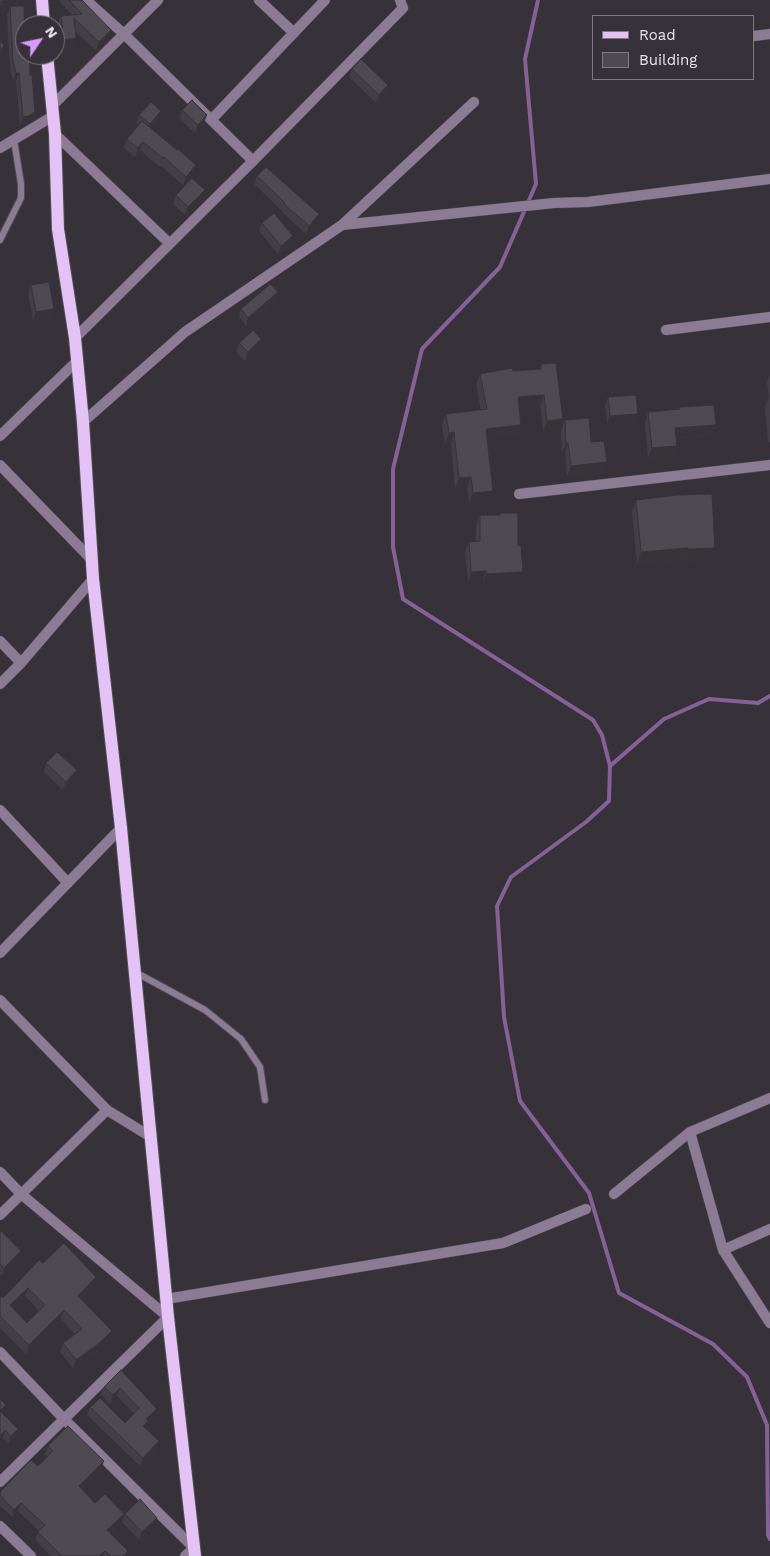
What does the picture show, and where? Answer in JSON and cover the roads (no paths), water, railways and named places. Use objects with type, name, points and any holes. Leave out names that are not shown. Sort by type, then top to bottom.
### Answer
[{"type":"main road","points":[[42,0],[43,15]]},
{"type":"main road","points":[[48,65],[55,134],[58,229],[75,338],[83,422],[93,579],[121,828],[191,1553]]},
{"type":"street","points":[[86,0],[124,34],[253,161]]},
{"type":"street","points":[[0,148],[53,111],[158,0]]},
{"type":"street","points":[[258,0],[294,32]]},
{"type":"street","points":[[212,119],[325,0]]},
{"type":"street","points":[[75,338],[403,8],[400,0]]},
{"type":"street","points":[[755,36],[770,34]]},
{"type":"street","points":[[83,422],[185,332],[342,225],[474,102]]},
{"type":"street","points":[[55,134],[169,244]]},
{"type":"street","points":[[342,225],[554,203],[588,202],[770,179]]},
{"type":"street","points":[[666,330],[770,317]]},
{"type":"street","points":[[0,436],[77,360]]},
{"type":"street","points":[[0,465],[92,560]]},
{"type":"street","points":[[519,494],[770,466]]},
{"type":"street","points":[[0,684],[21,663],[93,579]]},
{"type":"street","points":[[0,641],[21,663]]},
{"type":"street","points":[[0,810],[68,883]]},
{"type":"street","points":[[0,953],[121,828]]},
{"type":"street","points":[[0,1000],[107,1110],[151,1137]]},
{"type":"street","points":[[614,1194],[690,1132],[770,1098]]},
{"type":"street","points":[[0,1215],[107,1110]]},
{"type":"street","points":[[690,1132],[723,1250],[770,1323]]},
{"type":"street","points":[[0,1172],[21,1194],[168,1317],[0,1482]]},
{"type":"street","points":[[166,1299],[503,1242],[586,1209]]},
{"type":"street","points":[[723,1250],[770,1229]]},
{"type":"street","points":[[0,1352],[191,1553]]},
{"type":"street","points":[[0,1526],[30,1556]]},
{"type":"lane","points":[[0,240],[21,198],[21,184],[14,140]]},
{"type":"lane","points":[[135,972],[205,1010],[241,1039],[260,1067],[265,1100]]},
{"type":"waterway","points":[[538,0],[525,59],[536,184],[500,267],[422,349],[393,469],[393,547],[403,599],[593,720],[602,735],[610,766],[609,801],[586,822],[511,877],[497,906],[504,1017],[520,1101],[589,1193],[619,1293],[713,1344],[747,1377],[767,1425],[768,1535],[770,1539]]},
{"type":"waterway","points":[[610,766],[664,719],[709,699],[758,703],[770,696]]}]
